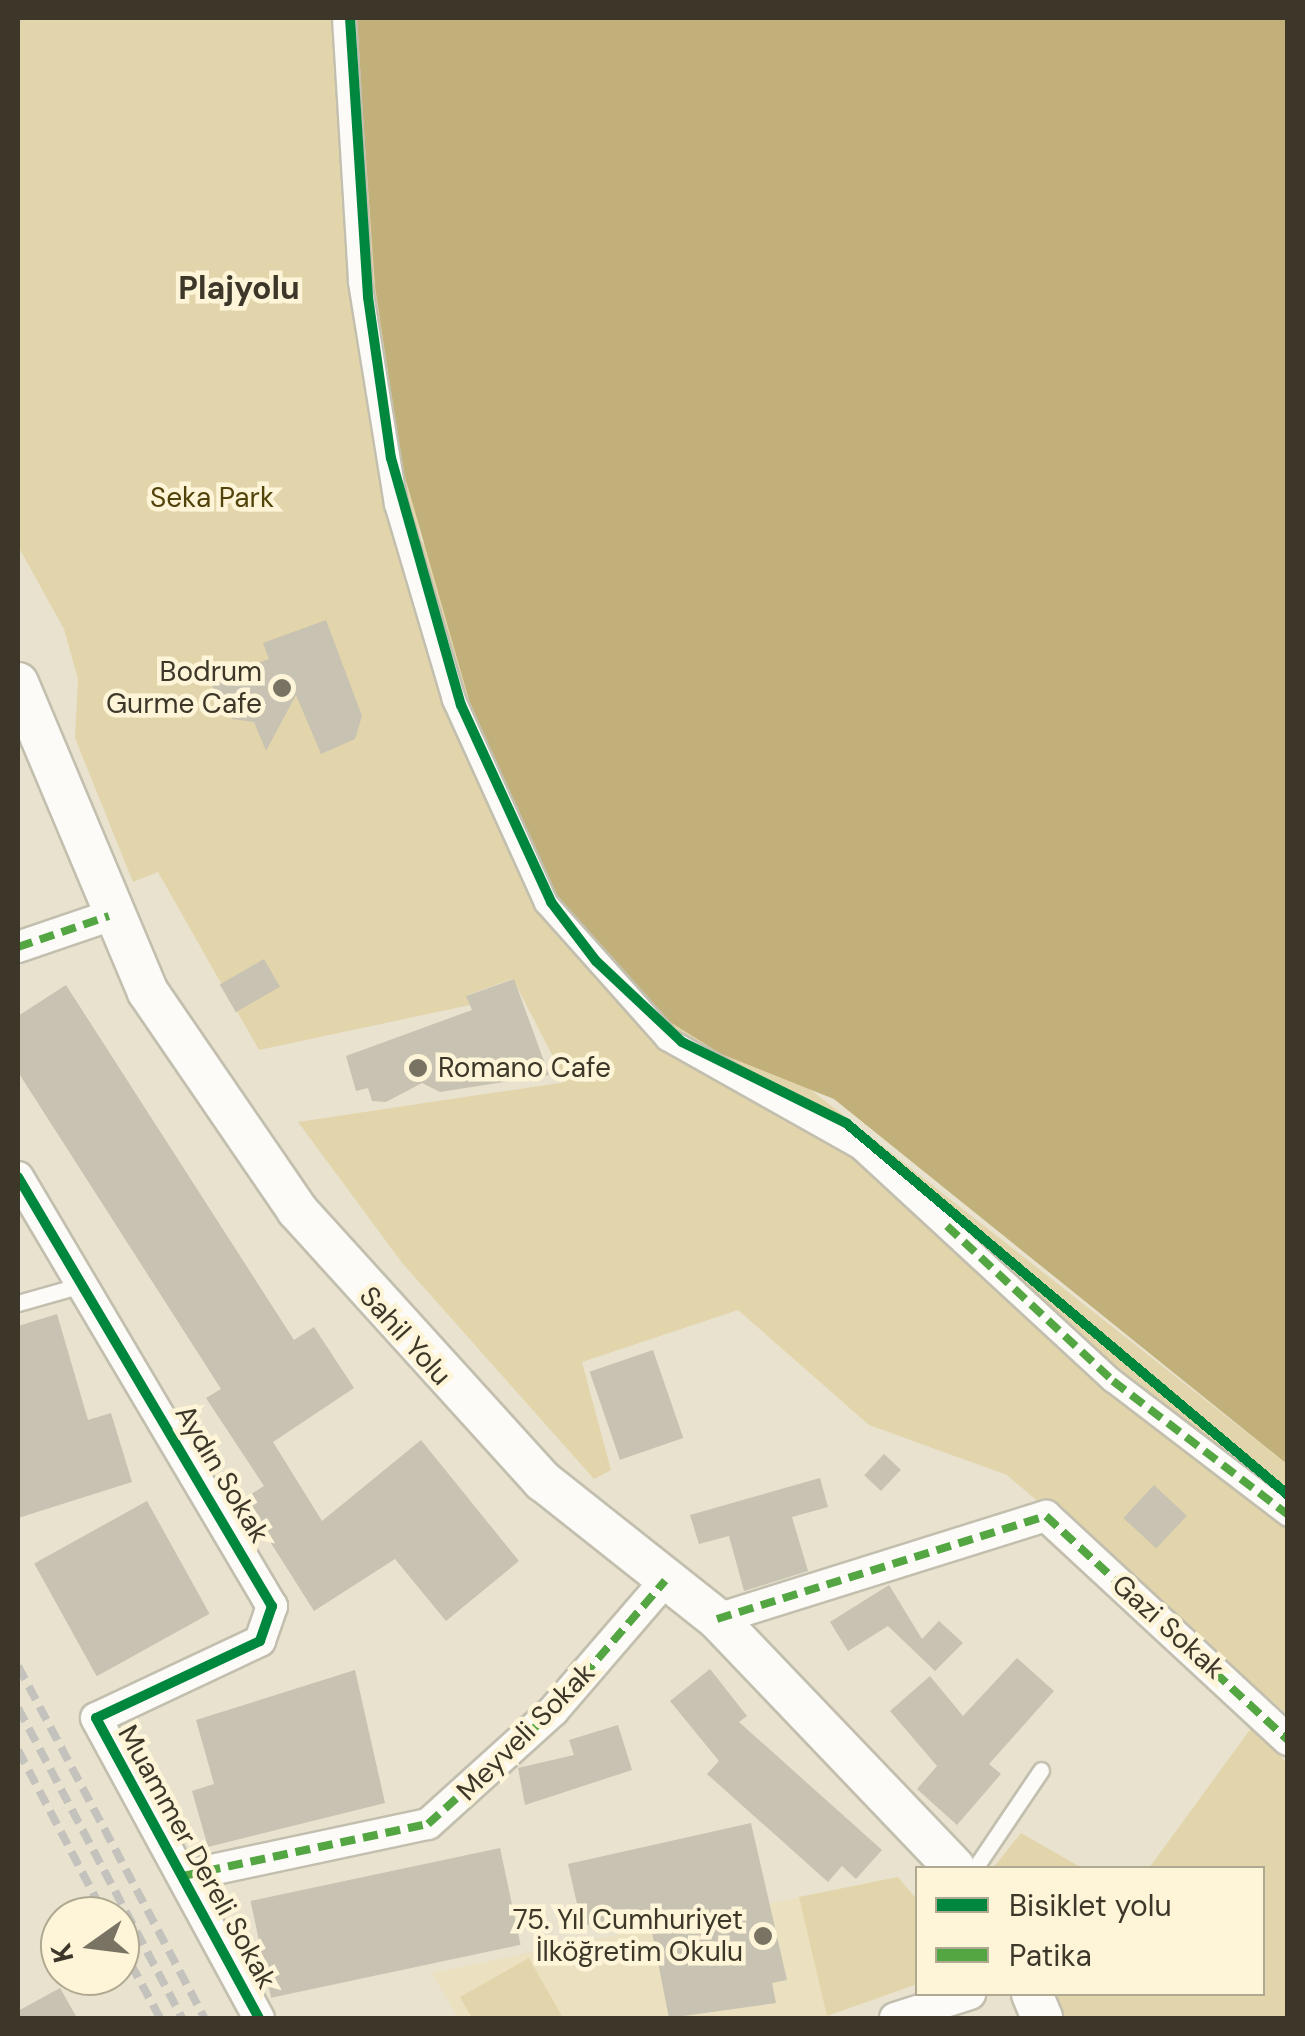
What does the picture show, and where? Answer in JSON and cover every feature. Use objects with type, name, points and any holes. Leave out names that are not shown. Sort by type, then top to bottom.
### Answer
[{"type":"main road","name":"Sahil Yolu","points":[[18,683],[109,916],[184,1050],[309,1225],[542,1482],[717,1619],[953,1866]]},
{"type":"street","points":[[344,18],[360,282],[396,504],[454,700],[546,903],[667,1040],[858,1147],[1114,1381],[1288,1515]]},
{"type":"street","points":[[18,946],[109,916]]},
{"type":"street","name":"Aydın Sokak","points":[[18,1178],[273,1618],[260,1641],[96,1718]]},
{"type":"street","name":"Gazi Sokak","points":[[717,1619],[1046,1516],[1288,1740]]},
{"type":"street","name":"Meyveli Sokak","points":[[183,1876],[428,1824],[553,1711],[665,1581]]},
{"type":"street","name":"Muammer Dereli Sokak","points":[[96,1718],[259,2018]]},
{"type":"street","points":[[895,2018],[964,1996]]},
{"type":"lane","points":[[18,1303],[82,1285]]},
{"type":"lane","points":[[977,1866],[1041,1770]]},
{"type":"shaded area","points":[[356,18],[1287,18],[1287,1464],[834,1099],[721,1054],[670,1022],[552,892],[469,700],[403,470],[375,287]]},
{"type":"shaded area","name":"75. Yıl Cumhuriyet İlköğretim Okulu","points":[[898,1877],[915,1898],[915,1985],[821,2018],[458,2018],[432,1973]]},
{"type":"green space","name":"Seka Park","points":[[18,18],[356,18],[375,287],[421,540],[806,1086],[1287,1464],[1287,1714],[1007,1475],[869,1425],[738,1310],[582,1362],[611,1470],[594,1479],[403,1264],[298,1122],[566,1082],[513,979],[467,995],[470,1005],[259,1050],[158,872],[133,882],[75,738],[78,679],[64,629],[18,546]]},
{"type":"green space","points":[[1252,1727],[1287,1763],[1287,2018],[1062,2018],[1054,1996],[1265,1996],[1265,1866],[1150,1866]]},
{"type":"green space","points":[[1021,1833],[1079,1866],[995,1866]]},
{"type":"green space","points":[[898,1877],[915,1898],[915,1985],[827,2016],[799,1897]]},
{"type":"green space","points":[[529,1958],[563,2018],[472,2018],[460,1997]]},
{"type":"building","name":"Bodrum Gurme Cafe","points":[[326,620],[362,716],[355,739],[321,754],[296,695],[266,751],[254,722],[232,719],[209,681],[269,659],[263,643]]},
{"type":"building","points":[[264,959],[280,987],[236,1012],[220,984]]},
{"type":"building","points":[[514,979],[549,1075],[440,1092],[422,1083],[386,1102],[372,1101],[368,1088],[356,1091],[346,1056],[472,1010],[466,996]]},
{"type":"building","points":[[66,985],[294,1340],[314,1327],[354,1388],[273,1442],[322,1521],[421,1440],[519,1561],[446,1621],[395,1559],[314,1611],[243,1499],[264,1486],[206,1398],[221,1389],[18,1072],[18,1016]]},
{"type":"building","points":[[57,1314],[88,1420],[111,1413],[132,1482],[18,1518],[18,1326]]},
{"type":"building","points":[[653,1350],[683,1438],[620,1460],[590,1372]]},
{"type":"building","points":[[884,1454],[901,1470],[881,1491],[864,1475]]},
{"type":"building","points":[[820,1478],[828,1507],[792,1517],[808,1571],[744,1591],[729,1536],[699,1544],[690,1515]]},
{"type":"building","points":[[1154,1485],[1187,1516],[1156,1549],[1123,1518]]},
{"type":"building","points":[[147,1501],[210,1614],[97,1676],[34,1564]]},
{"type":"building","points":[[889,1585],[922,1639],[939,1621],[963,1643],[935,1671],[888,1626],[848,1651],[830,1622]]},
{"type":"building","points":[[1017,1658],[1054,1691],[989,1764],[1001,1774],[957,1825],[917,1789],[937,1766],[890,1711],[930,1676],[963,1716]]},
{"type":"building","points":[[710,1669],[747,1716],[739,1722],[882,1850],[856,1879],[842,1866],[828,1882],[707,1774],[719,1761],[670,1701]]},
{"type":"building","points":[[355,1670],[385,1803],[208,1847],[192,1791],[214,1784],[196,1720]]},
{"type":"building","points":[[618,1725],[632,1770],[525,1805],[518,1768],[574,1755],[569,1740]]},
{"type":"building","points":[[751,1823],[787,1980],[772,1983],[776,2003],[669,2018],[648,1912],[582,1926],[568,1864]]},
{"type":"building","points":[[500,1848],[521,1945],[271,1998],[251,1901]]},
{"type":"building","points":[[45,1996],[65,1996],[77,2018],[18,2018],[18,2011]]},
{"type":"railway","points":[[18,1666],[204,2018]]},
{"type":"railway","points":[[18,1708],[182,2018]]},
{"type":"railway","points":[[18,1750],[95,1896]]},
{"type":"railway","points":[[140,1981],[160,2018]]},
{"type":"marked path","points":[[18,947],[109,916]]},
{"type":"marked path","points":[[947,1226],[1113,1381],[1288,1515]]},
{"type":"marked path","points":[[717,1619],[1046,1516],[1288,1740]]},
{"type":"marked path","points":[[183,1876],[428,1824],[553,1711],[665,1581]]},
{"type":"cycle path","points":[[350,18],[368,297],[391,458],[461,705],[551,902],[596,961],[682,1042],[846,1123],[1288,1495]]},
{"type":"cycle path","points":[[18,1177],[272,1606],[260,1641],[96,1718],[259,2018]]},
{"type":"place","name":"Bodrum Gurme Cafe","points":[[282,688]]},
{"type":"place","name":"Romano Cafe","points":[[418,1068]]},
{"type":"place","name":"75. Yıl Cumhuriyet İlköğretim Okulu","points":[[763,1936]]},
{"type":"district","name":"Plajyolu","points":[[239,288]]}]
